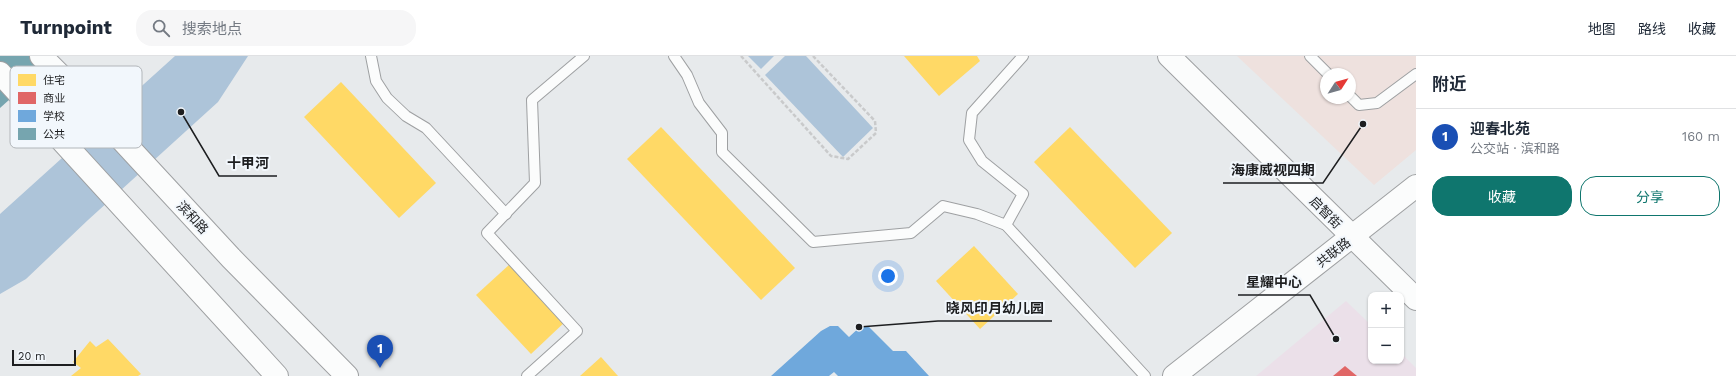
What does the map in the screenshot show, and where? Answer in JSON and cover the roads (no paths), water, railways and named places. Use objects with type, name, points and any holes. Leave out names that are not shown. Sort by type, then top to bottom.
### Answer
[{"type":"main road","name":"滨和路","points":[[41,56],[51,66]]},
{"type":"main road","name":"启智街","points":[[1169,56],[1416,299]]},
{"type":"main road","points":[[0,73],[10,84]]},
{"type":"main road","points":[[67,148],[277,376]]},
{"type":"main road","name":"滨和路","points":[[129,148],[231,258],[347,376]]},
{"type":"main road","name":"共联路","points":[[1174,376],[1416,186]]},
{"type":"lane","points":[[371,56],[376,81],[387,98],[406,116],[426,128],[506,214]]},
{"type":"lane","points":[[527,376],[577,331],[487,233],[535,183],[532,100],[584,56]]},
{"type":"lane","points":[[674,56],[687,75],[698,103],[722,133],[722,152],[813,242],[911,233],[943,206],[977,214],[1006,225],[1145,376]]},
{"type":"lane","points":[[1006,225],[1023,194],[982,161],[969,140],[972,113],[1023,56]]},
{"type":"lane","points":[[1310,56],[1322,68]]},
{"type":"lane","points":[[1356,102],[1359,105],[1377,103],[1416,74]]},
{"type":"water","points":[[175,56],[248,56],[218,102],[88,220],[26,279],[0,294],[0,214],[73,148],[142,148],[142,86]]},
{"type":"water","points":[[748,56],[774,56],[761,69]]},
{"type":"water","points":[[785,56],[806,56],[873,128],[843,157],[765,75]]},
{"type":"place","name":"十甲河","points":[[181,112]]},
{"type":"place","name":"海康威视四期","points":[[1363,124]]},
{"type":"place","name":"晓风印月幼儿园","points":[[859,327]]},
{"type":"place","name":"星耀中心","points":[[1336,339]]},
{"type":"place","name":"迎春北苑","points":[[380,368]]}]
